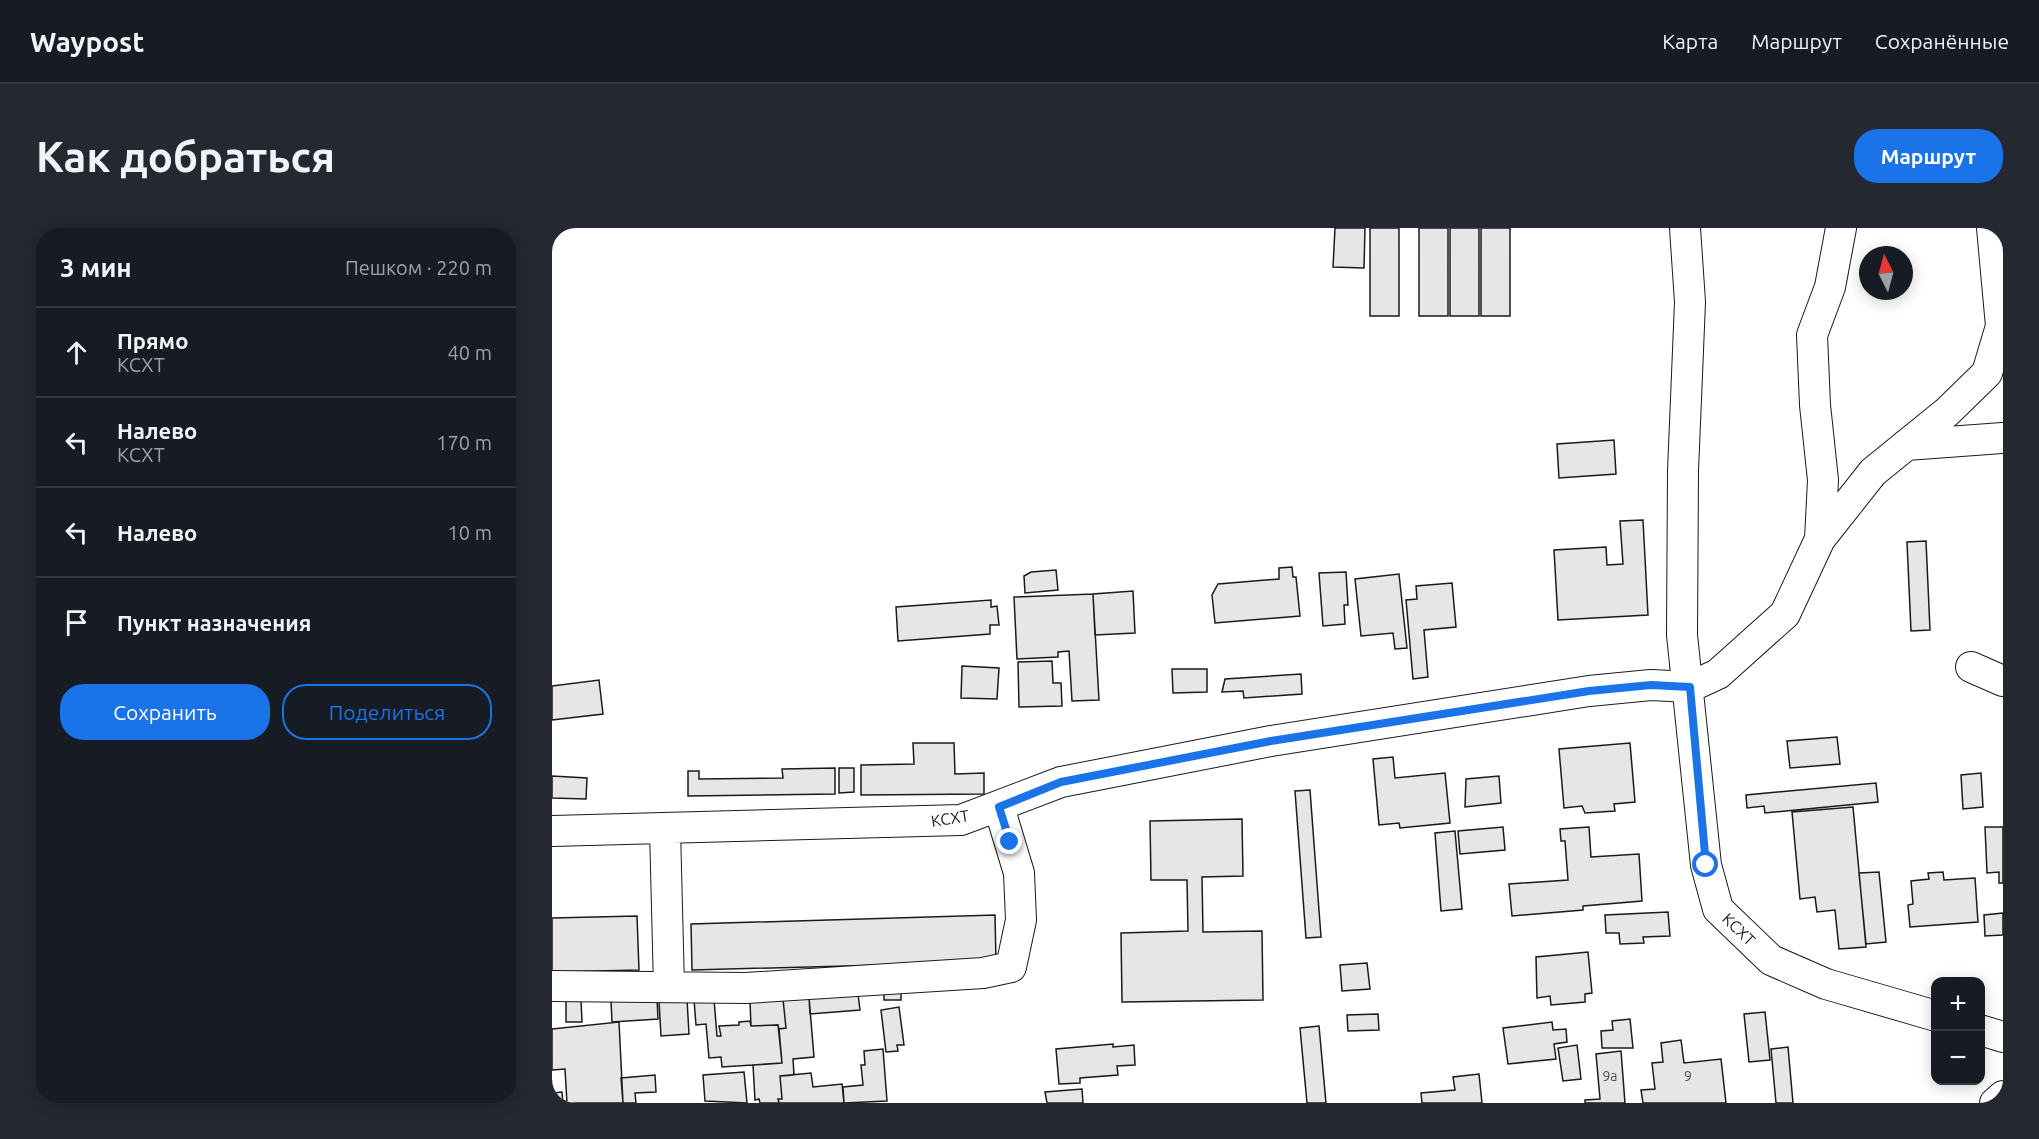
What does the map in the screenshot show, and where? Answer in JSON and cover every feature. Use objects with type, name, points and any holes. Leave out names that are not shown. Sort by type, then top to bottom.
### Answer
[{"type":"street","points":[[1685,228],[1690,302],[1683,471],[1682,635],[1690,687],[1718,674],[1785,614],[1820,539],[1873,472],[1947,412],[1986,373],[2001,326],[1992,228]]},
{"type":"street","points":[[1820,539],[1823,480],[1815,405],[1812,335],[1830,287],[1840,228]]},
{"type":"street","points":[[1906,446],[2003,438]]},
{"type":"street","points":[[1971,667],[2003,681]]},
{"type":"street","name":"КСХТ","points":[[552,831],[925,822],[961,819],[999,807],[1061,782],[1271,741],[1589,691],[1651,685],[1690,687],[1706,865],[1718,909],[1771,960],[1826,984],[1931,1015]]},
{"type":"street","points":[[552,986],[746,988],[983,973],[1011,967],[1021,920],[1019,873],[999,807]]},
{"type":"street","points":[[665,829],[669,987]]},
{"type":"street","points":[[1983,1031],[2003,1037]]},
{"type":"street","points":[[1995,1103],[2003,1096]]},
{"type":"building","points":[[1335,228],[1365,228],[1364,268],[1333,267]]},
{"type":"building","points":[[1370,228],[1399,228],[1399,316],[1370,316]]},
{"type":"building","points":[[1419,228],[1448,228],[1448,316],[1419,316]]},
{"type":"building","points":[[1450,228],[1479,228],[1479,316],[1450,316]]},
{"type":"building","points":[[1481,228],[1510,228],[1510,316],[1481,316]]},
{"type":"building","points":[[1614,440],[1616,474],[1559,478],[1557,444]]},
{"type":"building","points":[[1643,520],[1648,615],[1558,620],[1554,550],[1606,547],[1607,565],[1623,564],[1620,521]]},
{"type":"building","points":[[1926,541],[1930,630],[1911,631],[1907,542]]},
{"type":"building","points":[[1292,567],[1293,577],[1296,577],[1300,616],[1215,623],[1212,595],[1218,584],[1279,579],[1279,568]]},
{"type":"building","points":[[1056,570],[1058,590],[1025,593],[1024,576],[1031,572]]},
{"type":"building","points":[[1346,572],[1348,605],[1344,605],[1345,624],[1323,626],[1319,573]]},
{"type":"building","points":[[1399,574],[1407,648],[1395,649],[1393,633],[1361,636],[1355,579]]},
{"type":"building","points":[[1452,583],[1456,627],[1424,630],[1428,677],[1413,679],[1406,600],[1417,599],[1416,586]]},
{"type":"building","points":[[1133,591],[1135,633],[1095,635],[1093,594]]},
{"type":"building","points":[[1093,594],[1099,700],[1072,701],[1069,651],[1058,652],[1058,657],[1017,659],[1014,597]]},
{"type":"building","points":[[991,600],[991,607],[997,606],[999,625],[990,625],[990,634],[898,641],[896,607]]},
{"type":"building","points":[[1052,661],[1053,683],[1061,683],[1062,706],[1019,707],[1018,662]]},
{"type":"building","points":[[962,666],[999,668],[997,699],[961,698]]},
{"type":"building","points":[[1172,669],[1207,669],[1207,692],[1173,693]]},
{"type":"building","points":[[1301,674],[1302,694],[1244,698],[1243,691],[1222,692],[1225,679]]},
{"type":"building","points":[[599,680],[603,714],[552,720],[552,686]]},
{"type":"building","points":[[1837,737],[1840,764],[1790,768],[1787,741]]},
{"type":"building","points":[[913,743],[954,743],[955,774],[984,773],[984,794],[861,795],[861,765],[914,764]]},
{"type":"building","points":[[1630,743],[1635,802],[1614,804],[1615,811],[1585,813],[1582,806],[1564,808],[1559,749]]},
{"type":"building","points":[[1393,757],[1395,778],[1445,773],[1450,823],[1400,828],[1399,823],[1379,825],[1373,759]]},
{"type":"building","points":[[835,768],[835,794],[688,796],[688,771],[699,771],[699,779],[783,778],[782,769]]},
{"type":"building","points":[[839,768],[854,768],[854,792],[839,793]]},
{"type":"building","points":[[1981,773],[1983,807],[1963,809],[1961,775]]},
{"type":"building","points":[[552,776],[587,778],[586,799],[552,798]]},
{"type":"building","points":[[1499,776],[1501,803],[1465,807],[1466,779]]},
{"type":"building","points":[[1876,783],[1878,802],[1765,813],[1764,806],[1747,808],[1746,795]]},
{"type":"building","points":[[1310,790],[1321,937],[1306,938],[1295,791]]},
{"type":"building","points":[[1853,807],[1866,947],[1839,949],[1835,910],[1817,912],[1815,897],[1800,899],[1792,812]]},
{"type":"building","points":[[1242,819],[1243,876],[1202,877],[1203,932],[1262,931],[1263,1000],[1122,1002],[1121,933],[1188,931],[1187,880],[1151,880],[1150,821]]},
{"type":"building","points":[[1503,827],[1505,850],[1460,854],[1458,831]]},
{"type":"building","points":[[1589,827],[1591,857],[1639,854],[1642,901],[1583,906],[1583,910],[1512,916],[1509,884],[1568,880],[1565,841],[1561,841],[1560,829]]},
{"type":"building","points":[[1985,827],[2003,827],[2003,883],[1999,883],[1999,872],[1987,873]]},
{"type":"building","points":[[1455,831],[1462,909],[1441,911],[1435,833]]},
{"type":"building","points":[[1879,872],[1886,942],[1866,944],[1859,873]]},
{"type":"building","points":[[1943,872],[1944,880],[1975,878],[1978,922],[1910,927],[1908,905],[1913,904],[1911,881],[1929,879],[1928,873]]},
{"type":"building","points":[[1668,912],[1670,936],[1643,937],[1644,943],[1620,944],[1619,933],[1606,933],[1605,915]]},
{"type":"building","points":[[2003,913],[2003,935],[1985,936],[1984,915]]},
{"type":"building","points":[[995,915],[996,962],[692,970],[691,924]]},
{"type":"building","points":[[637,916],[639,970],[552,972],[552,918]]},
{"type":"building","points":[[1588,952],[1592,993],[1585,994],[1585,1002],[1551,1005],[1550,996],[1537,998],[1536,957]]},
{"type":"building","points":[[1367,963],[1370,989],[1342,991],[1340,965]]},
{"type":"building","points":[[884,991],[901,991],[901,1000],[884,1000]]},
{"type":"building","points":[[858,994],[860,1010],[810,1014],[809,997]]},
{"type":"building","points":[[809,997],[814,1057],[793,1059],[794,1075],[780,1076],[782,1099],[778,1099],[779,1103],[760,1103],[759,1099],[755,1100],[753,1065],[782,1063],[779,1029],[786,1028],[783,999]]},
{"type":"building","points":[[657,998],[658,1019],[612,1022],[611,1001]]},
{"type":"building","points":[[687,999],[689,1034],[661,1036],[659,1001]]},
{"type":"building","points":[[714,999],[717,1036],[721,1036],[719,1026],[739,1025],[739,1022],[750,1021],[751,1026],[778,1025],[782,1063],[722,1067],[721,1057],[709,1058],[706,1024],[696,1025],[694,1000]]},
{"type":"building","points":[[783,999],[786,1028],[779,1029],[778,1025],[751,1026],[750,1002]]},
{"type":"building","points":[[581,1000],[582,1022],[566,1022],[566,1001]]},
{"type":"building","points":[[899,1007],[904,1045],[897,1045],[898,1051],[886,1052],[881,1010]]},
{"type":"building","points":[[1765,1012],[1770,1060],[1749,1062],[1744,1014]]},
{"type":"building","points":[[1378,1014],[1379,1030],[1348,1031],[1347,1015]]},
{"type":"building","points":[[1630,1019],[1633,1048],[1602,1048],[1601,1031],[1613,1030],[1612,1021]]},
{"type":"building","points":[[619,1022],[623,1103],[567,1103],[565,1069],[552,1070],[552,1029]]},
{"type":"building","points":[[1552,1022],[1553,1030],[1566,1029],[1567,1042],[1554,1044],[1556,1059],[1508,1064],[1503,1028]]},
{"type":"building","points":[[1319,1026],[1326,1103],[1307,1103],[1300,1028]]},
{"type":"building","points":[[1681,1040],[1684,1063],[1721,1059],[1726,1103],[1643,1103],[1641,1090],[1655,1089],[1652,1063],[1663,1062],[1661,1043]]},
{"type":"building","points":[[1113,1044],[1113,1047],[1134,1045],[1135,1065],[1117,1066],[1118,1075],[1080,1078],[1080,1083],[1059,1084],[1056,1049]]},
{"type":"building","points":[[1577,1045],[1581,1079],[1563,1081],[1558,1048]]},
{"type":"building","points":[[1788,1047],[1793,1103],[1776,1103],[1771,1049]]},
{"type":"building","points":[[883,1049],[887,1101],[844,1103],[843,1087],[863,1085],[861,1065],[865,1065],[864,1051]]},
{"type":"building","points":[[1621,1051],[1625,1103],[1585,1103],[1585,1100],[1600,1099],[1596,1054]]},
{"type":"building","points":[[744,1072],[747,1103],[705,1101],[703,1075]]},
{"type":"building","points":[[811,1073],[813,1087],[842,1084],[844,1103],[779,1103],[778,1099],[782,1099],[780,1076]]},
{"type":"building","points":[[1479,1074],[1482,1103],[1422,1103],[1421,1093],[1455,1090],[1453,1077]]},
{"type":"building","points":[[655,1075],[656,1092],[635,1093],[636,1103],[623,1103],[621,1078]]},
{"type":"building","points":[[1082,1089],[1083,1103],[1047,1103],[1045,1092]]},
{"type":"building","points":[[562,1092],[563,1103],[552,1103],[552,1093]]},
{"type":"route","points":[[1010,842],[999,807],[1061,782],[1271,741],[1589,691],[1651,685],[1690,687],[1706,865]]}]
